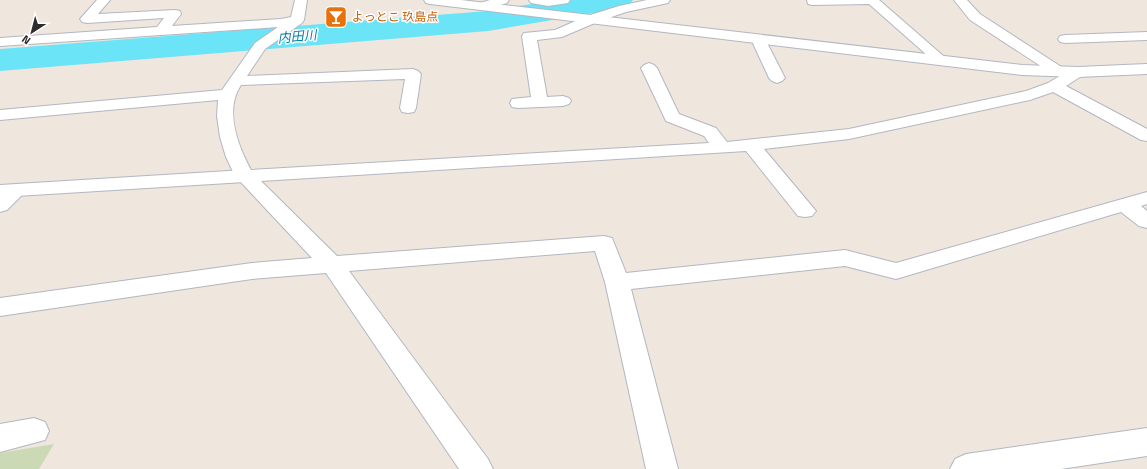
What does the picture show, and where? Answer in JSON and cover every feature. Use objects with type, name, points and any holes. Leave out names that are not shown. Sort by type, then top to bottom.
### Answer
[{"type":"street","points":[[104,0],[87,19],[175,14],[160,32]]},
{"type":"street","points":[[301,0],[295,22],[260,46],[231,88],[225,102],[226,134],[236,161],[245,176],[333,266],[477,469]]},
{"type":"street","points":[[430,0],[484,6],[502,4],[592,19],[1022,70],[1056,79]]},
{"type":"street","points":[[535,0],[548,2],[564,0]]},
{"type":"street","points":[[540,102],[528,64],[529,36],[557,34],[592,19],[623,9],[664,0]]},
{"type":"street","points":[[812,1],[872,0],[941,60]]},
{"type":"street","points":[[960,0],[975,16],[1056,79],[1147,136]]},
{"type":"street","points":[[0,42],[295,22]]},
{"type":"street","points":[[1065,38],[1147,36]]},
{"type":"street","points":[[758,39],[777,78]]},
{"type":"street","points":[[649,68],[672,117],[710,132],[722,148]]},
{"type":"street","points":[[0,206],[9,191],[722,148],[849,134],[1030,95],[1056,79],[1078,72],[1147,69]]},
{"type":"street","points":[[0,115],[231,88],[413,74],[408,108]]},
{"type":"street","points":[[518,104],[563,101]]},
{"type":"street","points":[[751,145],[805,211]]},
{"type":"street","points":[[617,282],[845,258],[896,271],[1147,198]]},
{"type":"street","points":[[1124,204],[1147,221]]},
{"type":"street","points":[[0,307],[252,271],[333,266],[604,243],[617,282],[662,469]]},
{"type":"street","points":[[0,438],[34,431]]},
{"type":"street","points":[[966,469],[1147,442]]},
{"type":"green space","points":[[54,444],[39,469],[0,469],[0,453]]},
{"type":"waterway","name":"内田川","points":[[0,60],[488,21],[617,0]]},
{"type":"place","name":"よっとこ 玖島点","points":[[336,17]]}]
